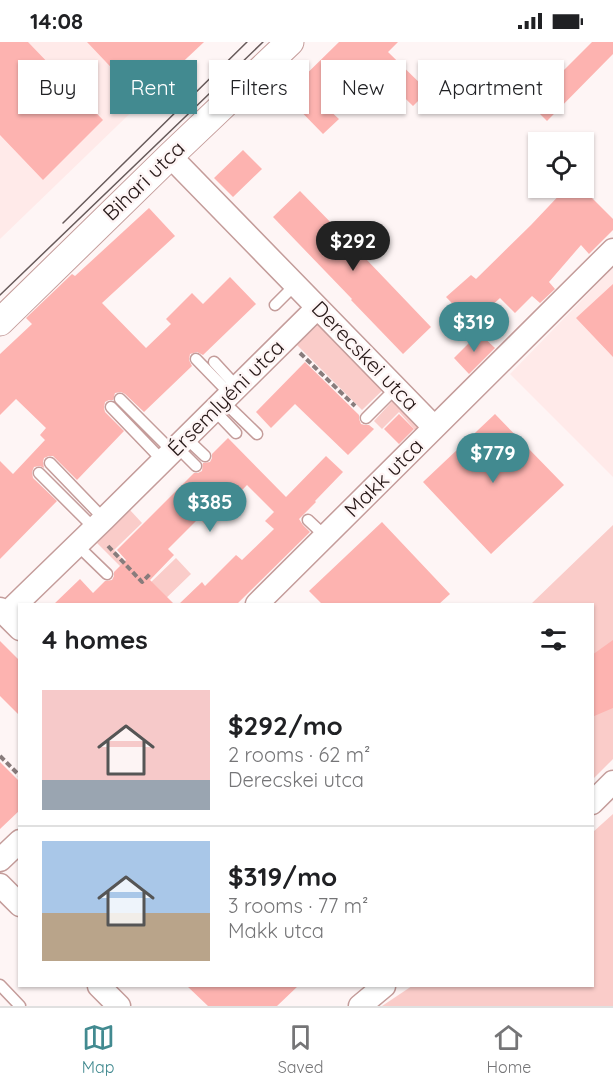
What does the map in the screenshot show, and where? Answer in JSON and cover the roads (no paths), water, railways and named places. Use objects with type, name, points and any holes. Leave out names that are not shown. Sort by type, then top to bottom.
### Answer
[{"type":"street","name":"Bihari utca","points":[[0,322],[290,42]]},
{"type":"street","name":"Derecskei utca","points":[[170,156],[434,427]]},
{"type":"street","name":"Makk utca","points":[[260,595],[325,536],[613,250]]},
{"type":"street","name":"Érsemlyéni utca","points":[[21,603],[77,545],[101,530],[175,449],[317,308]]},
{"type":"street","points":[[594,801],[613,782]]},
{"type":"street","points":[[0,860],[18,843]]},
{"type":"street","points":[[0,885],[18,903]]},
{"type":"street","points":[[100,987],[119,1006]]},
{"type":"street","points":[[360,1006],[383,987]]},
{"type":"lane","points":[[275,305],[295,285]]},
{"type":"lane","points":[[196,359],[257,434]]},
{"type":"lane","points":[[214,362],[236,433]]},
{"type":"lane","points":[[366,418],[396,387]]},
{"type":"lane","points":[[120,399],[196,466]]},
{"type":"lane","points":[[111,407],[175,449],[205,456]]},
{"type":"lane","points":[[50,463],[101,530]]},
{"type":"lane","points":[[39,473],[101,530]]},
{"type":"lane","points":[[308,519],[325,536]]},
{"type":"lane","points":[[77,545],[107,574]]},
{"type":"lane","points":[[0,985],[20,1006]]},
{"type":"tram line","points":[[63,223],[247,42]]},
{"type":"tram line","points":[[0,295],[263,42]]}]
